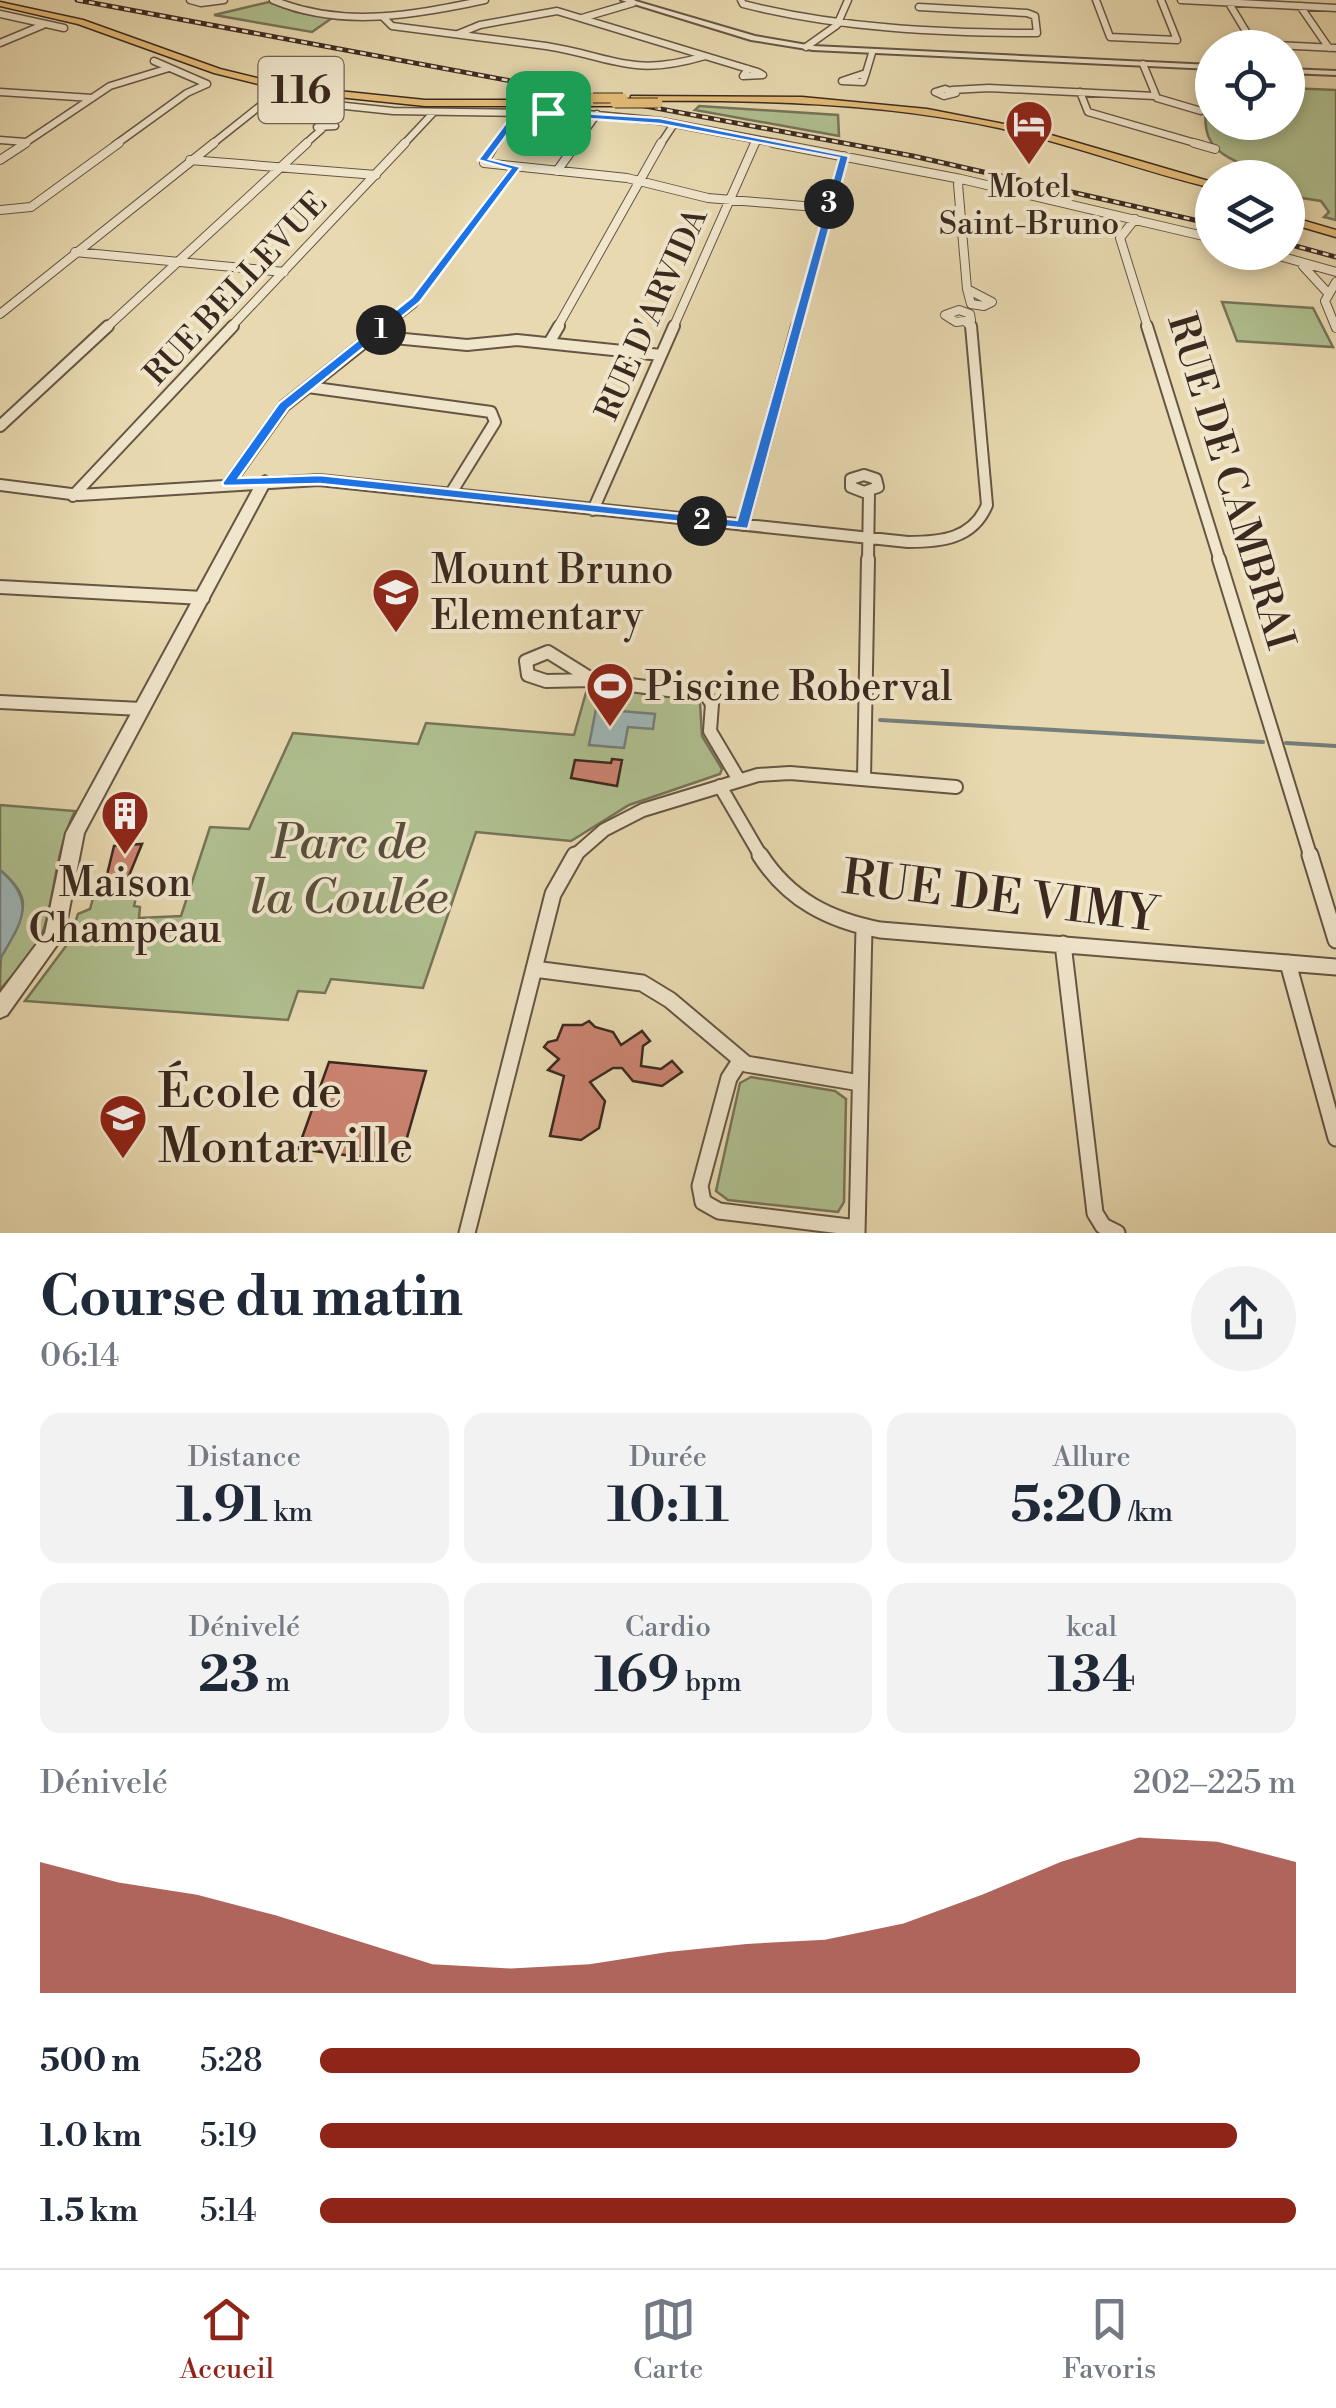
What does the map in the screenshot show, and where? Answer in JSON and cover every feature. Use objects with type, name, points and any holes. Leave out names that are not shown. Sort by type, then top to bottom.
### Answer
[{"type":"main road","name":"116","points":[[18,0],[110,21],[234,66],[307,84],[441,99],[783,98],[924,111],[1045,135],[1195,181]]},
{"type":"main road","name":"116","points":[[0,4],[90,24],[218,72],[290,89],[425,103],[804,105],[932,119],[1040,142],[1195,191]]},
{"type":"main road","points":[[1305,214],[1336,224]]},
{"type":"main road","points":[[1305,224],[1336,234]]},
{"type":"street","points":[[190,0],[201,4],[224,0]]},
{"type":"street","points":[[274,0],[315,14],[383,16],[486,0]]},
{"type":"street","points":[[741,0],[785,16],[913,27],[1038,33],[1034,16],[1027,13],[919,4],[913,27]]},
{"type":"street","points":[[806,47],[840,20],[848,0]]},
{"type":"street","points":[[1096,0],[1109,36],[1176,40],[1161,0]]},
{"type":"street","points":[[1182,0],[1336,8]]},
{"type":"street","points":[[582,18],[629,1],[762,40],[806,47],[1195,67]]},
{"type":"street","points":[[1228,1],[1245,30]]},
{"type":"street","points":[[1300,6],[1333,48]]},
{"type":"street","points":[[458,34],[476,26],[547,11],[748,69]]},
{"type":"street","points":[[0,14],[64,28]]},
{"type":"street","points":[[383,16],[392,26],[551,47],[637,68],[671,67],[705,56]]},
{"type":"street","points":[[0,43],[47,24]]},
{"type":"street","points":[[1305,47],[1333,48]]},
{"type":"street","points":[[866,73],[872,53]]},
{"type":"street","points":[[0,210],[33,206],[187,93],[208,84],[154,61]]},
{"type":"street","points":[[1143,64],[1156,96]]},
{"type":"street","points":[[0,160],[112,86],[169,68]]},
{"type":"street","points":[[1305,72],[1336,73]]},
{"type":"street","points":[[952,90],[1156,96],[1195,109]]},
{"type":"street","points":[[0,92],[92,98]]},
{"type":"street","points":[[1080,92],[1084,109],[1091,114],[1215,149]]},
{"type":"street","points":[[0,314],[266,98],[432,113],[597,114],[674,124],[962,179],[1195,234]]},
{"type":"street","name":"RUE BELLEVUE","points":[[73,496],[432,113]]},
{"type":"street","points":[[518,114],[482,160],[640,181],[692,196],[827,208]]},
{"type":"street","points":[[557,171],[597,114]]},
{"type":"street","points":[[549,343],[657,147],[674,124]]},
{"type":"street","points":[[0,426],[322,129]]},
{"type":"street","points":[[0,140],[26,142]]},
{"type":"street","name":"RUE D'ARVIDA","points":[[593,510],[756,140]]},
{"type":"street","points":[[743,526],[844,156]]},
{"type":"street","points":[[190,160],[376,175]]},
{"type":"street","points":[[229,483],[276,414],[413,304],[516,167]]},
{"type":"street","points":[[962,179],[958,184],[967,289]]},
{"type":"street","name":"RUE DE CAMBRAI","points":[[1135,219],[1120,238],[1336,940]]},
{"type":"street","points":[[75,252],[284,272]]},
{"type":"street","points":[[1305,264],[1336,272]]},
{"type":"street","points":[[1305,268],[1327,292]]},
{"type":"street","points":[[1336,282],[1327,292],[1325,304],[1336,328]]},
{"type":"street","points":[[0,486],[73,496],[115,496],[265,480],[320,480],[743,526],[937,541],[967,532],[984,516],[988,500],[972,327],[966,322]]},
{"type":"street","points":[[374,336],[467,345],[514,340],[661,354]]},
{"type":"street","points":[[308,386],[491,412],[494,422],[451,494]]},
{"type":"street","points":[[0,1009],[54,935],[75,833],[265,480]]},
{"type":"street","points":[[864,778],[869,492]]},
{"type":"street","points":[[0,587],[202,598]]},
{"type":"street","points":[[593,680],[548,652],[530,658],[524,666],[528,675],[538,680],[593,680],[706,694],[712,704],[710,731],[740,780]]},
{"type":"street","points":[[0,702],[141,709]]},
{"type":"street","points":[[467,1233],[553,894],[570,859],[585,842],[643,810],[774,773],[956,787]]},
{"type":"street","name":"RUE DE VIMY","points":[[720,786],[785,890],[822,915],[864,928],[1336,967]]},
{"type":"street","points":[[740,1060],[730,1078],[700,1186],[703,1202],[718,1210],[857,1231],[864,928]]},
{"type":"street","points":[[1063,944],[1095,1213],[1103,1226],[1117,1233]]},
{"type":"street","points":[[1288,963],[1336,1138]]},
{"type":"street","points":[[534,968],[628,979],[649,986],[740,1060],[764,1070],[860,1082]]},
{"type":"green space","points":[[269,2],[296,12],[332,18],[312,32],[214,15]]},
{"type":"green space","points":[[1305,89],[1336,90],[1336,220],[1324,217],[1329,212],[1321,201],[1305,199],[1305,160],[1232,160],[1210,140],[1305,140]]},
{"type":"green space","points":[[699,106],[838,115],[839,136],[695,110]]},
{"type":"green space","points":[[1222,302],[1313,308],[1333,347],[1237,341]]},
{"type":"green space","name":"Parc de la Coulée","points":[[587,689],[684,696],[700,703],[702,736],[722,769],[720,774],[629,805],[571,841],[476,832],[423,988],[331,979],[325,993],[298,991],[288,1020],[25,1001],[69,942],[78,914],[90,909],[97,884],[140,881],[134,906],[140,907],[139,918],[181,916],[210,827],[249,829],[293,733],[418,744],[426,723],[574,735]]},
{"type":"green space","points":[[0,805],[75,811],[64,839],[42,934],[0,990],[1,957],[23,903],[13,882],[0,870]]},
{"type":"green space","points":[[751,1077],[835,1091],[846,1099],[844,1202],[838,1212],[728,1200],[716,1191],[740,1083]]},
{"type":"water","name":"Piscine Roberval","points":[[596,709],[655,714],[653,729],[628,727],[624,748],[589,745]]},
{"type":"water","points":[[0,870],[19,892],[22,913],[0,959]]},
{"type":"building","points":[[612,759],[622,760],[617,786],[571,778],[575,760],[611,763]]},
{"type":"building","name":"Maison Champeau","points":[[142,844],[128,878],[106,879],[114,846]]},
{"type":"building","points":[[589,1021],[613,1032],[621,1045],[642,1031],[650,1041],[643,1046],[641,1066],[661,1069],[672,1061],[682,1072],[662,1086],[633,1081],[622,1068],[613,1068],[590,1082],[605,1101],[599,1128],[581,1140],[550,1136],[564,1076],[548,1070],[559,1059],[544,1047],[557,1040],[563,1025]]},
{"type":"building","points":[[329,1062],[426,1071],[400,1162],[298,1149]]},
{"type":"waterway","points":[[880,720],[1263,742]]},
{"type":"waterway","points":[[1286,743],[1336,746]]},
{"type":"railway","points":[[77,0],[913,156],[1195,220]]},
{"type":"railway","points":[[1305,249],[1336,257]]},
{"type":"place","name":"Motel Saint-Bruno","points":[[1029,166]]},
{"type":"place","name":"Mount Bruno Elementary","points":[[396,634]]},
{"type":"place","name":"Piscine Roberval","points":[[610,728]]},
{"type":"place","name":"Maison Champeau","points":[[125,856]]},
{"type":"place","name":"École de Montarville","points":[[123,1160]]},
{"type":"route","points":[[548,113],[660,121],[844,156],[743,526],[320,480],[229,483],[273,418],[292,398],[416,300],[516,167],[482,160],[518,114],[548,113]]}]
